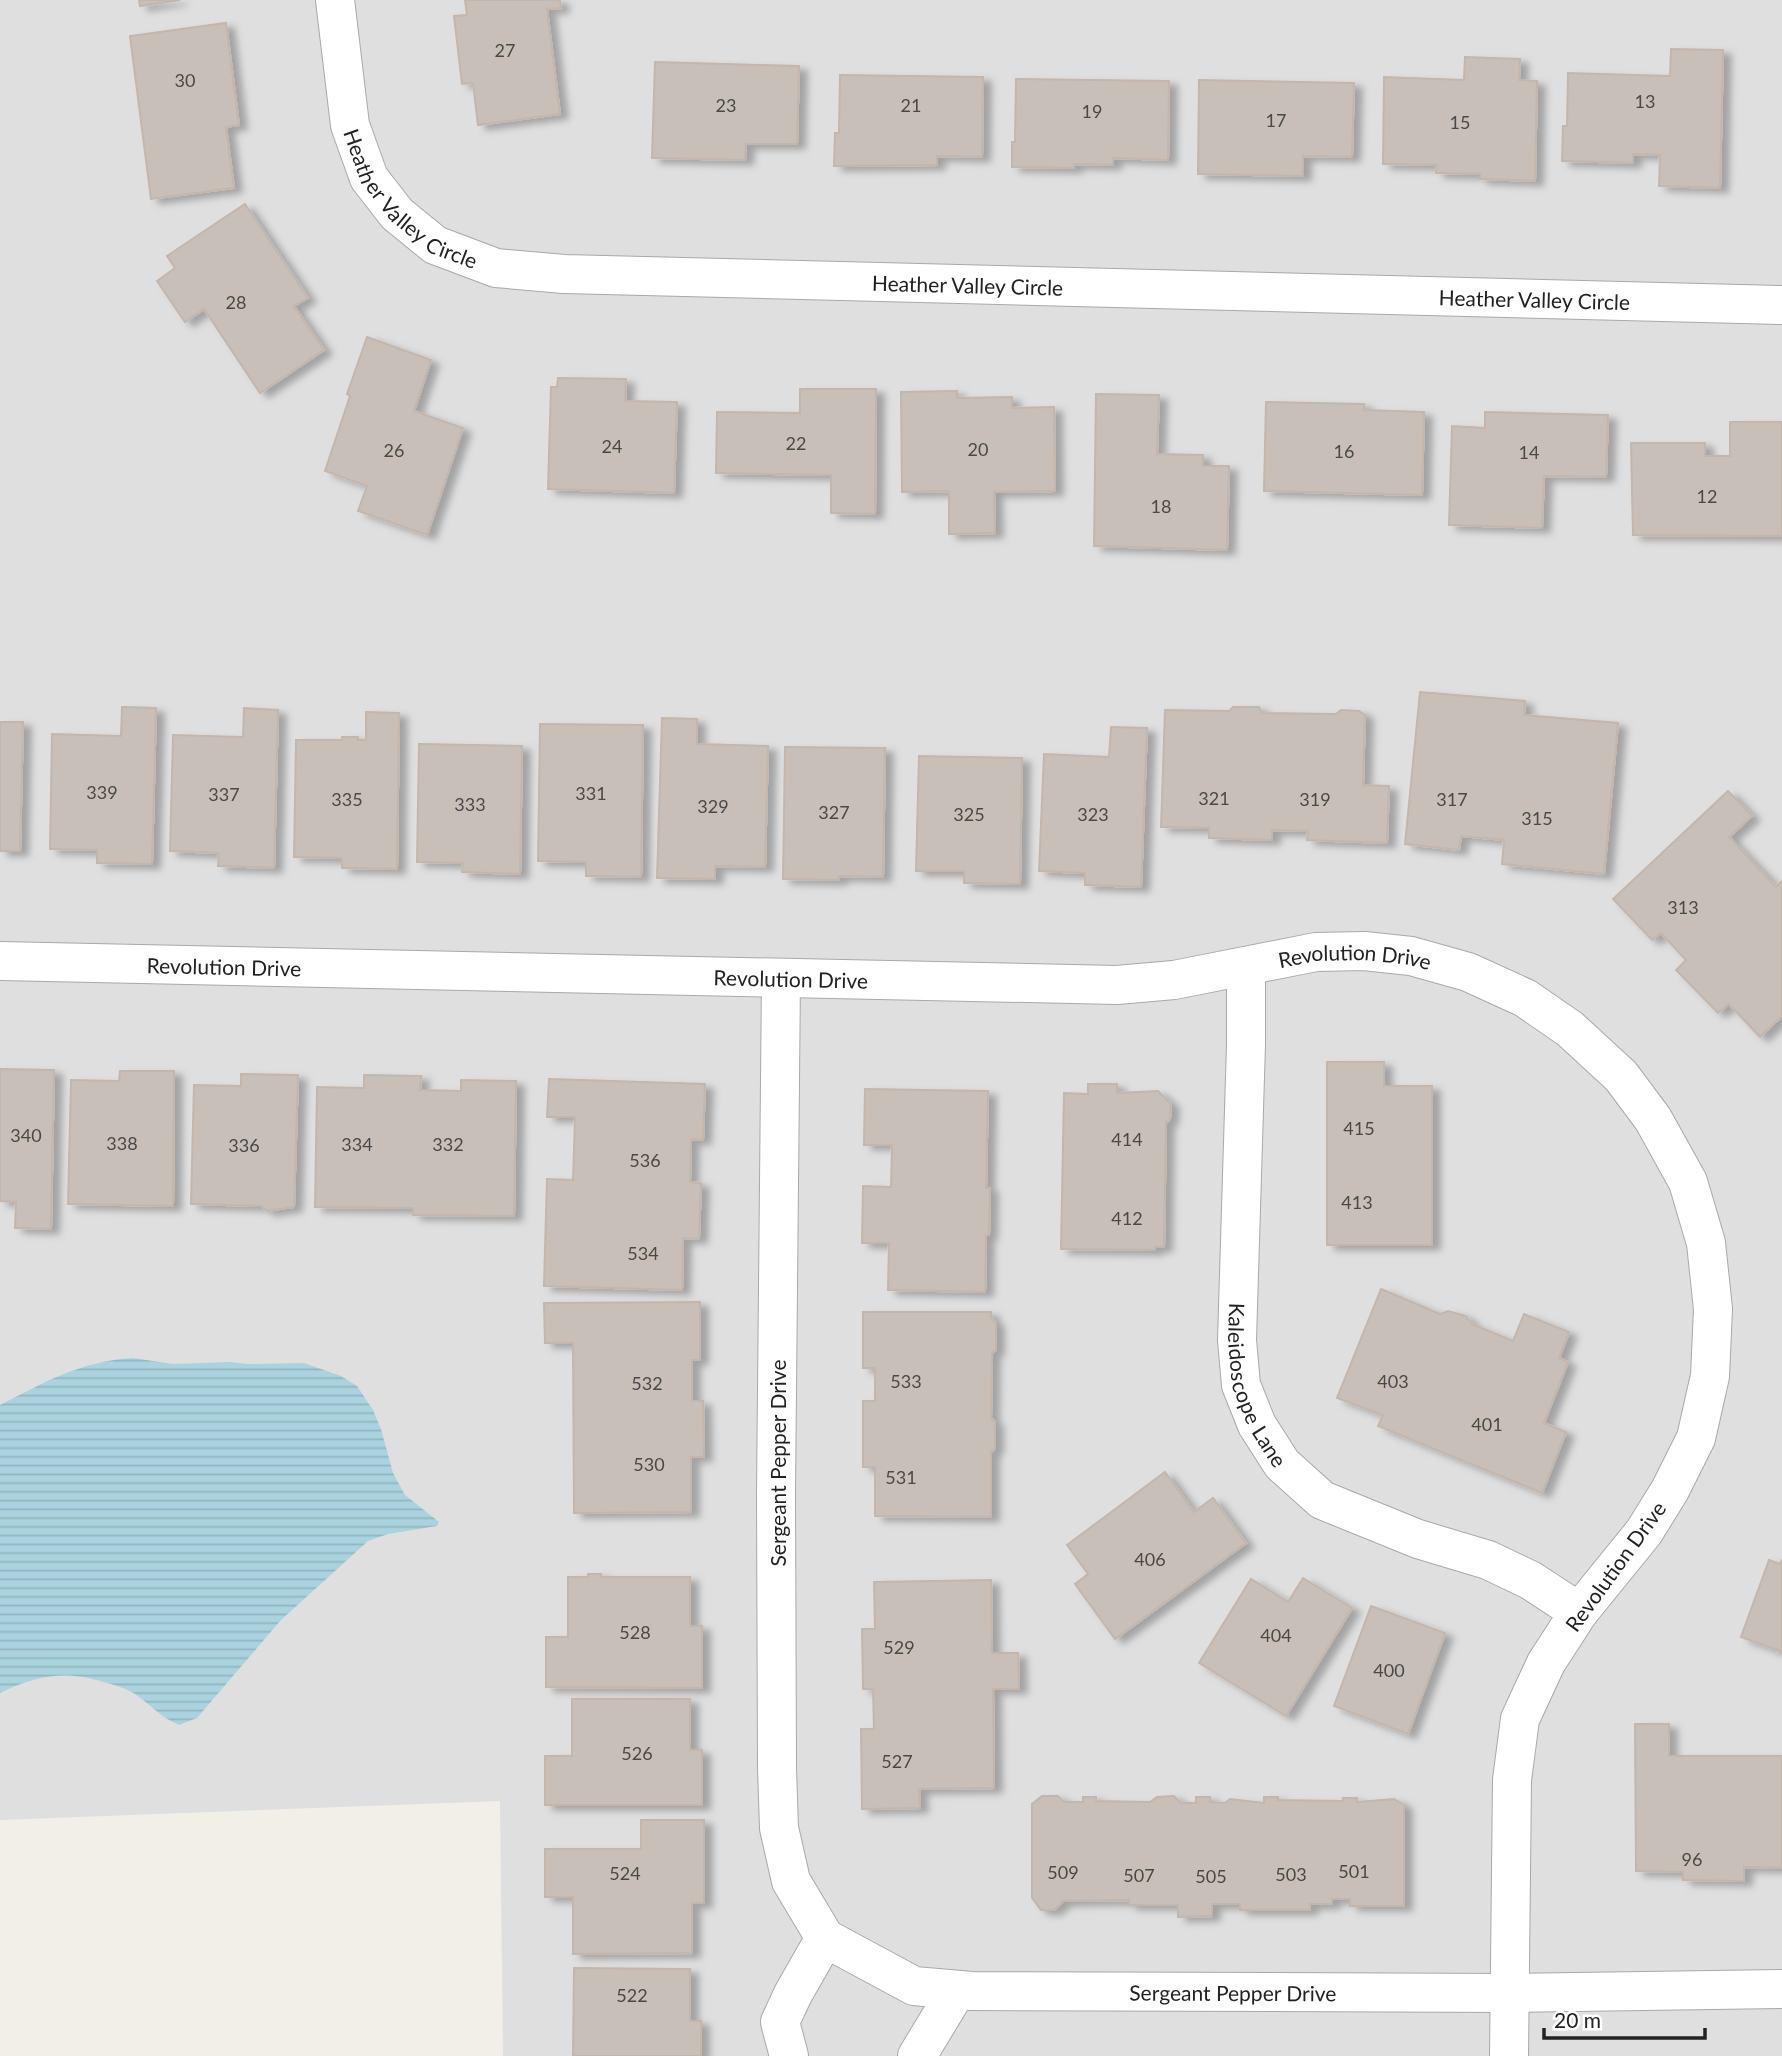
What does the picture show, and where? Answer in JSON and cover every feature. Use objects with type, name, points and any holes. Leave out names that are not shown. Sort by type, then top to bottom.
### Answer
[{"type":"street","name":"Heather Valley Circle","points":[[335,0],[351,125],[369,178],[397,214],[435,245],[496,268],[564,274],[1782,304]]},
{"type":"street","name":"Revolution Drive","points":[[0,961],[1117,985],[1174,980],[1316,952],[1364,951],[1411,956],[1468,972],[1525,998],[1570,1029],[1621,1076],[1653,1119],[1688,1182],[1706,1243],[1713,1310],[1710,1376],[1696,1438],[1670,1490],[1644,1532],[1579,1612],[1546,1662],[1521,1719],[1512,1780],[1509,2056]]},
{"type":"street","name":"Kaleidoscope Lane","points":[[1247,967],[1237,1340],[1241,1385],[1257,1425],[1282,1464],[1322,1500],[1408,1535],[1488,1560],[1530,1580],[1579,1612]]},
{"type":"street","name":"Sergeant Pepper Drive","points":[[781,978],[776,1493],[779,1828],[791,1881],[825,1938],[914,1986],[957,1990],[1510,1993],[1782,1989]]},
{"type":"street","points":[[789,2056],[780,2022],[825,1938]]},
{"type":"street","points":[[917,2056],[957,1990]]},
{"type":"shaded area","points":[[0,0],[1782,0],[1782,2056],[503,2056],[500,1801],[0,1820]]},
{"type":"water","points":[[133,1358],[173,1364],[304,1363],[341,1376],[357,1386],[373,1410],[393,1473],[405,1495],[439,1522],[437,1526],[388,1534],[368,1541],[281,1620],[197,1718],[179,1725],[131,1692],[90,1678],[64,1675],[39,1678],[0,1693],[0,1405],[80,1368]]},
{"type":"building","points":[[139,0],[180,0],[140,6]]},
{"type":"building","points":[[465,0],[560,0],[561,8],[547,9],[560,114],[478,125],[473,83],[462,84],[454,16],[467,15]]},
{"type":"building","points":[[226,23],[239,125],[226,127],[234,188],[151,199],[130,36]]},
{"type":"building","points":[[1671,49],[1723,50],[1720,188],[1659,186],[1660,155],[1633,154],[1633,163],[1562,161],[1563,126],[1567,126],[1568,73],[1670,76]]},
{"type":"building","points":[[1465,57],[1520,59],[1519,80],[1537,81],[1535,181],[1480,179],[1480,174],[1436,173],[1437,165],[1383,164],[1384,77],[1464,80]]},
{"type":"building","points":[[655,62],[799,66],[797,144],[746,144],[745,160],[652,158]]},
{"type":"building","points":[[840,75],[983,77],[982,157],[937,156],[937,165],[834,166],[835,133],[839,133]]},
{"type":"building","points":[[1016,79],[1169,81],[1168,160],[1113,158],[1113,165],[1074,164],[1074,168],[1012,167]]},
{"type":"building","points":[[1199,80],[1354,83],[1352,157],[1303,156],[1303,176],[1198,174]]},
{"type":"building","points":[[245,204],[308,298],[294,306],[324,350],[260,393],[204,309],[185,322],[157,281],[175,268],[167,256]]},
{"type":"building","points":[[367,337],[431,360],[414,411],[463,428],[427,535],[358,511],[367,486],[325,471]]},
{"type":"building","points":[[558,378],[626,379],[625,401],[677,402],[674,493],[548,489],[551,387],[557,387]]},
{"type":"building","points":[[800,389],[876,389],[875,514],[831,513],[831,475],[716,473],[717,412],[800,413]]},
{"type":"building","points":[[957,391],[957,398],[1012,397],[1012,408],[1054,407],[1055,491],[994,492],[995,533],[949,534],[949,491],[902,492],[901,392]]},
{"type":"building","points":[[1096,394],[1159,395],[1157,454],[1203,455],[1203,466],[1229,466],[1227,550],[1094,546]]},
{"type":"building","points":[[1266,402],[1364,404],[1364,410],[1424,412],[1422,495],[1264,491]]},
{"type":"building","points":[[1485,412],[1608,415],[1606,477],[1544,476],[1542,528],[1449,525],[1452,426],[1485,428]]},
{"type":"building","points":[[1730,422],[1782,422],[1782,536],[1633,535],[1631,443],[1705,443],[1705,456],[1730,456]]},
{"type":"building","points":[[1420,692],[1525,701],[1524,715],[1618,723],[1604,874],[1502,864],[1504,840],[1461,836],[1459,850],[1405,844]]},
{"type":"building","points":[[122,707],[156,708],[152,864],[97,863],[97,850],[50,849],[52,734],[121,736]]},
{"type":"building","points":[[1233,707],[1259,707],[1262,713],[1336,714],[1341,710],[1359,711],[1365,715],[1363,785],[1389,786],[1387,843],[1307,840],[1308,831],[1272,830],[1272,840],[1209,838],[1209,828],[1161,827],[1165,710],[1229,711]]},
{"type":"building","points":[[244,708],[278,710],[274,868],[218,866],[219,853],[170,851],[173,735],[243,737]]},
{"type":"building","points":[[366,712],[399,713],[397,869],[342,868],[342,858],[294,857],[296,740],[342,740],[342,737],[358,737],[358,740],[366,740]]},
{"type":"building","points":[[662,718],[697,719],[697,744],[768,746],[765,867],[715,866],[715,879],[657,878]]},
{"type":"building","points":[[0,722],[23,722],[20,851],[0,851]]},
{"type":"building","points":[[540,724],[643,725],[641,877],[586,876],[586,862],[538,861]]},
{"type":"building","points":[[1111,727],[1147,728],[1141,887],[1085,885],[1085,873],[1039,871],[1044,754],[1109,757]]},
{"type":"building","points":[[419,744],[522,746],[520,874],[462,872],[463,863],[417,862]]},
{"type":"building","points":[[785,747],[885,748],[883,877],[839,876],[839,880],[783,879]]},
{"type":"building","points":[[919,756],[1022,758],[1020,884],[964,883],[964,871],[916,871]]},
{"type":"building","points":[[1728,791],[1752,816],[1729,837],[1776,887],[1782,881],[1782,1016],[1760,1037],[1729,1004],[1718,1013],[1676,970],[1686,960],[1661,933],[1652,940],[1613,899]]},
{"type":"building","points":[[1327,1062],[1384,1062],[1384,1086],[1432,1086],[1432,1245],[1327,1245]]},
{"type":"building","points":[[0,1069],[54,1070],[51,1229],[15,1228],[16,1202],[0,1201]]},
{"type":"building","points":[[120,1071],[174,1071],[173,1206],[68,1204],[71,1080],[119,1081]]},
{"type":"building","points":[[241,1074],[298,1075],[294,1207],[267,1211],[262,1206],[191,1204],[194,1085],[241,1086]]},
{"type":"building","points":[[364,1075],[421,1076],[420,1090],[461,1091],[461,1080],[516,1081],[514,1216],[413,1215],[413,1208],[315,1207],[317,1087],[364,1088]]},
{"type":"building","points":[[549,1079],[705,1084],[703,1140],[691,1139],[690,1182],[701,1183],[699,1239],[683,1238],[682,1290],[544,1286],[547,1179],[573,1180],[575,1117],[547,1117]]},
{"type":"building","points":[[1088,1084],[1117,1084],[1117,1093],[1158,1091],[1171,1104],[1170,1119],[1166,1123],[1164,1247],[1155,1247],[1155,1250],[1061,1249],[1064,1093],[1088,1094]]},
{"type":"building","points":[[865,1089],[988,1091],[986,1188],[990,1188],[985,1292],[888,1290],[889,1243],[862,1243],[863,1186],[891,1187],[892,1145],[864,1145]]},
{"type":"building","points":[[1381,1289],[1440,1314],[1448,1311],[1466,1316],[1472,1324],[1513,1341],[1524,1314],[1569,1332],[1559,1358],[1568,1362],[1544,1423],[1566,1432],[1542,1493],[1378,1426],[1383,1415],[1337,1398]]},
{"type":"building","points":[[700,1302],[700,1360],[692,1360],[692,1401],[703,1401],[704,1457],[691,1457],[691,1512],[574,1513],[573,1343],[545,1343],[544,1303]]},
{"type":"building","points":[[863,1312],[991,1312],[991,1318],[996,1323],[996,1350],[992,1353],[991,1418],[995,1422],[995,1448],[991,1452],[991,1517],[875,1516],[875,1467],[863,1467],[863,1401],[875,1401],[875,1368],[863,1368]]},
{"type":"building","points":[[1165,1472],[1194,1512],[1213,1498],[1246,1543],[1115,1639],[1075,1584],[1088,1574],[1067,1545]]},
{"type":"building","points":[[1769,1560],[1780,1564],[1782,1560],[1782,1652],[1741,1637]]},
{"type":"building","points":[[588,1574],[601,1574],[601,1577],[690,1577],[690,1626],[702,1626],[702,1688],[546,1687],[546,1637],[568,1637],[568,1577],[588,1577]]},
{"type":"building","points":[[1303,1578],[1352,1608],[1286,1716],[1199,1663],[1251,1579],[1288,1602]]},
{"type":"building","points":[[991,1580],[992,1653],[1018,1653],[1019,1689],[993,1689],[994,1788],[919,1789],[920,1808],[862,1809],[861,1729],[874,1729],[873,1689],[863,1689],[862,1629],[875,1629],[874,1582]]},
{"type":"building","points":[[1371,1606],[1445,1633],[1408,1734],[1334,1706]]},
{"type":"building","points":[[572,1699],[690,1699],[690,1750],[702,1750],[702,1805],[545,1805],[545,1756],[572,1756]]},
{"type":"building","points":[[1635,1724],[1669,1724],[1669,1756],[1782,1756],[1782,1868],[1744,1867],[1744,1881],[1683,1880],[1683,1872],[1636,1871]]},
{"type":"building","points":[[1042,1796],[1058,1796],[1064,1802],[1083,1802],[1083,1797],[1096,1797],[1096,1801],[1150,1802],[1157,1797],[1174,1796],[1181,1803],[1196,1803],[1196,1797],[1210,1797],[1210,1802],[1225,1803],[1230,1799],[1264,1803],[1264,1797],[1278,1797],[1278,1800],[1343,1801],[1343,1798],[1357,1798],[1357,1802],[1394,1799],[1404,1805],[1404,1906],[1350,1906],[1350,1899],[1332,1899],[1332,1904],[1310,1904],[1310,1910],[1240,1910],[1240,1904],[1212,1904],[1212,1916],[1178,1917],[1178,1905],[1129,1905],[1129,1900],[1063,1901],[1054,1910],[1041,1910],[1032,1898],[1032,1804]]},
{"type":"building","points":[[641,1820],[704,1820],[704,1903],[692,1903],[692,1953],[573,1954],[573,1897],[545,1897],[545,1849],[641,1849]]},
{"type":"building","points":[[574,1968],[690,1969],[690,2021],[701,2021],[701,2056],[573,2056]]}]
